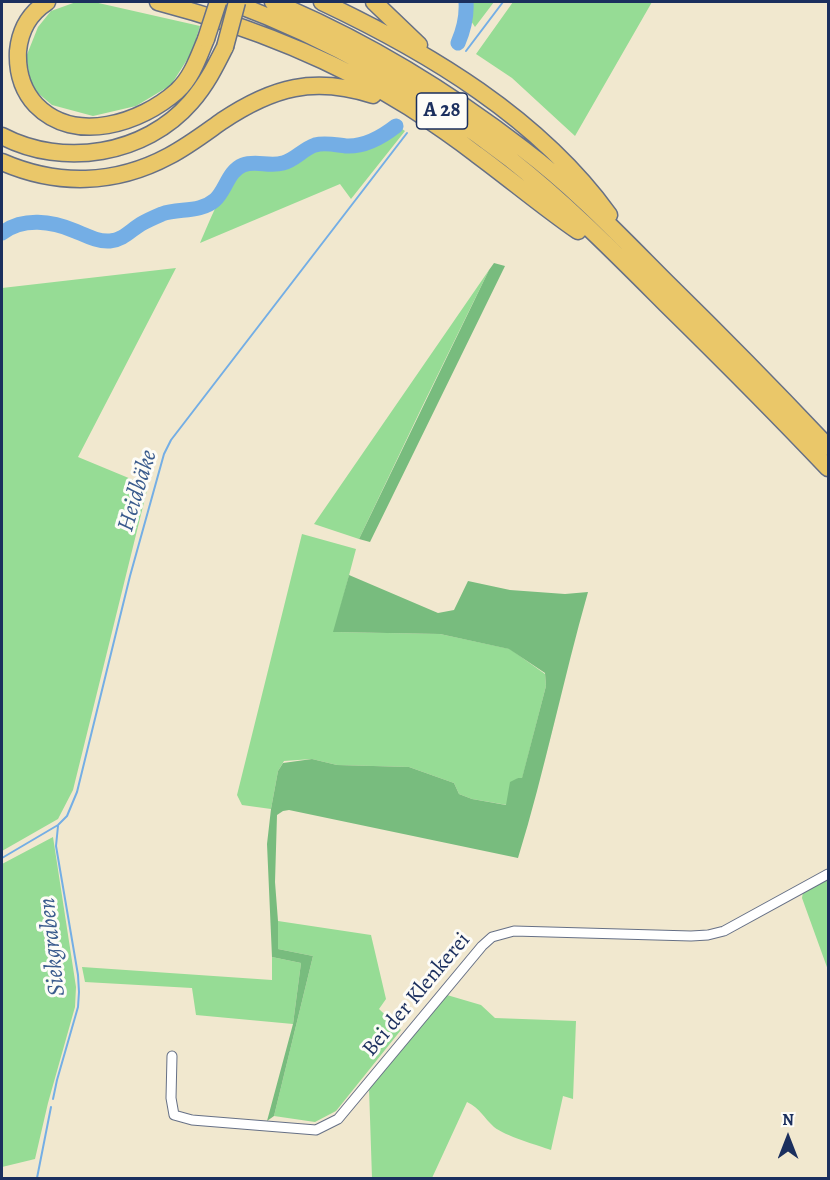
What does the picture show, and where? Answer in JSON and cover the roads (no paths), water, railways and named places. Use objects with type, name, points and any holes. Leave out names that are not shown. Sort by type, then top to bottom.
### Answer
[{"type":"highway","points":[[47,2],[40,6],[27,22],[19,41],[17,63],[21,83],[30,99],[43,112],[61,122],[83,127],[107,126],[135,118],[158,106],[179,89],[193,72],[218,2]]},
{"type":"highway","points":[[158,2],[228,21],[356,76],[408,107],[476,153],[569,225],[626,263]]},
{"type":"highway","name":"A 28","points":[[231,2],[326,44],[387,76],[511,160],[626,263],[828,468]]},
{"type":"highway","points":[[2,136],[26,146],[67,154],[115,149],[155,131],[190,104],[204,86],[225,47],[237,2]]},
{"type":"highway","name":"A 28","points":[[273,2],[325,25],[403,67],[524,149],[632,247],[828,447]]},
{"type":"highway","points":[[322,2],[380,31],[447,69]]},
{"type":"highway","points":[[374,2],[447,69],[509,114],[569,167],[595,195],[632,247]]},
{"type":"highway","points":[[2,162],[33,173],[62,178],[103,178],[129,173],[170,156],[248,105],[275,93],[298,87],[329,85],[354,88],[408,107]]},
{"type":"street","name":"Bei der Klenkerei","points":[[172,1056],[171,1098],[174,1115],[192,1120],[316,1130],[338,1119],[482,946],[492,938],[514,931],[708,935],[724,930],[828,874]]},
{"type":"waterway","points":[[458,43],[465,23],[466,2]]},
{"type":"waterway","name":"Heidbäke","points":[[466,51],[503,2]]},
{"type":"waterway","points":[[2,233],[19,225],[38,222],[57,225],[97,240],[115,240],[162,214],[196,209],[209,204],[219,196],[230,176],[243,165],[283,163],[319,144],[360,145],[396,126]]},
{"type":"waterway","name":"Heidbäke","points":[[2,858],[58,825],[67,816],[77,792],[130,576],[164,454],[171,440],[407,133]]},
{"type":"waterway","name":"Siekgraben","points":[[53,1099],[78,1007],[79,992],[56,846],[58,826]]},
{"type":"waterway","name":"Siekgraben","points":[[37,1178],[51,1107]]}]
